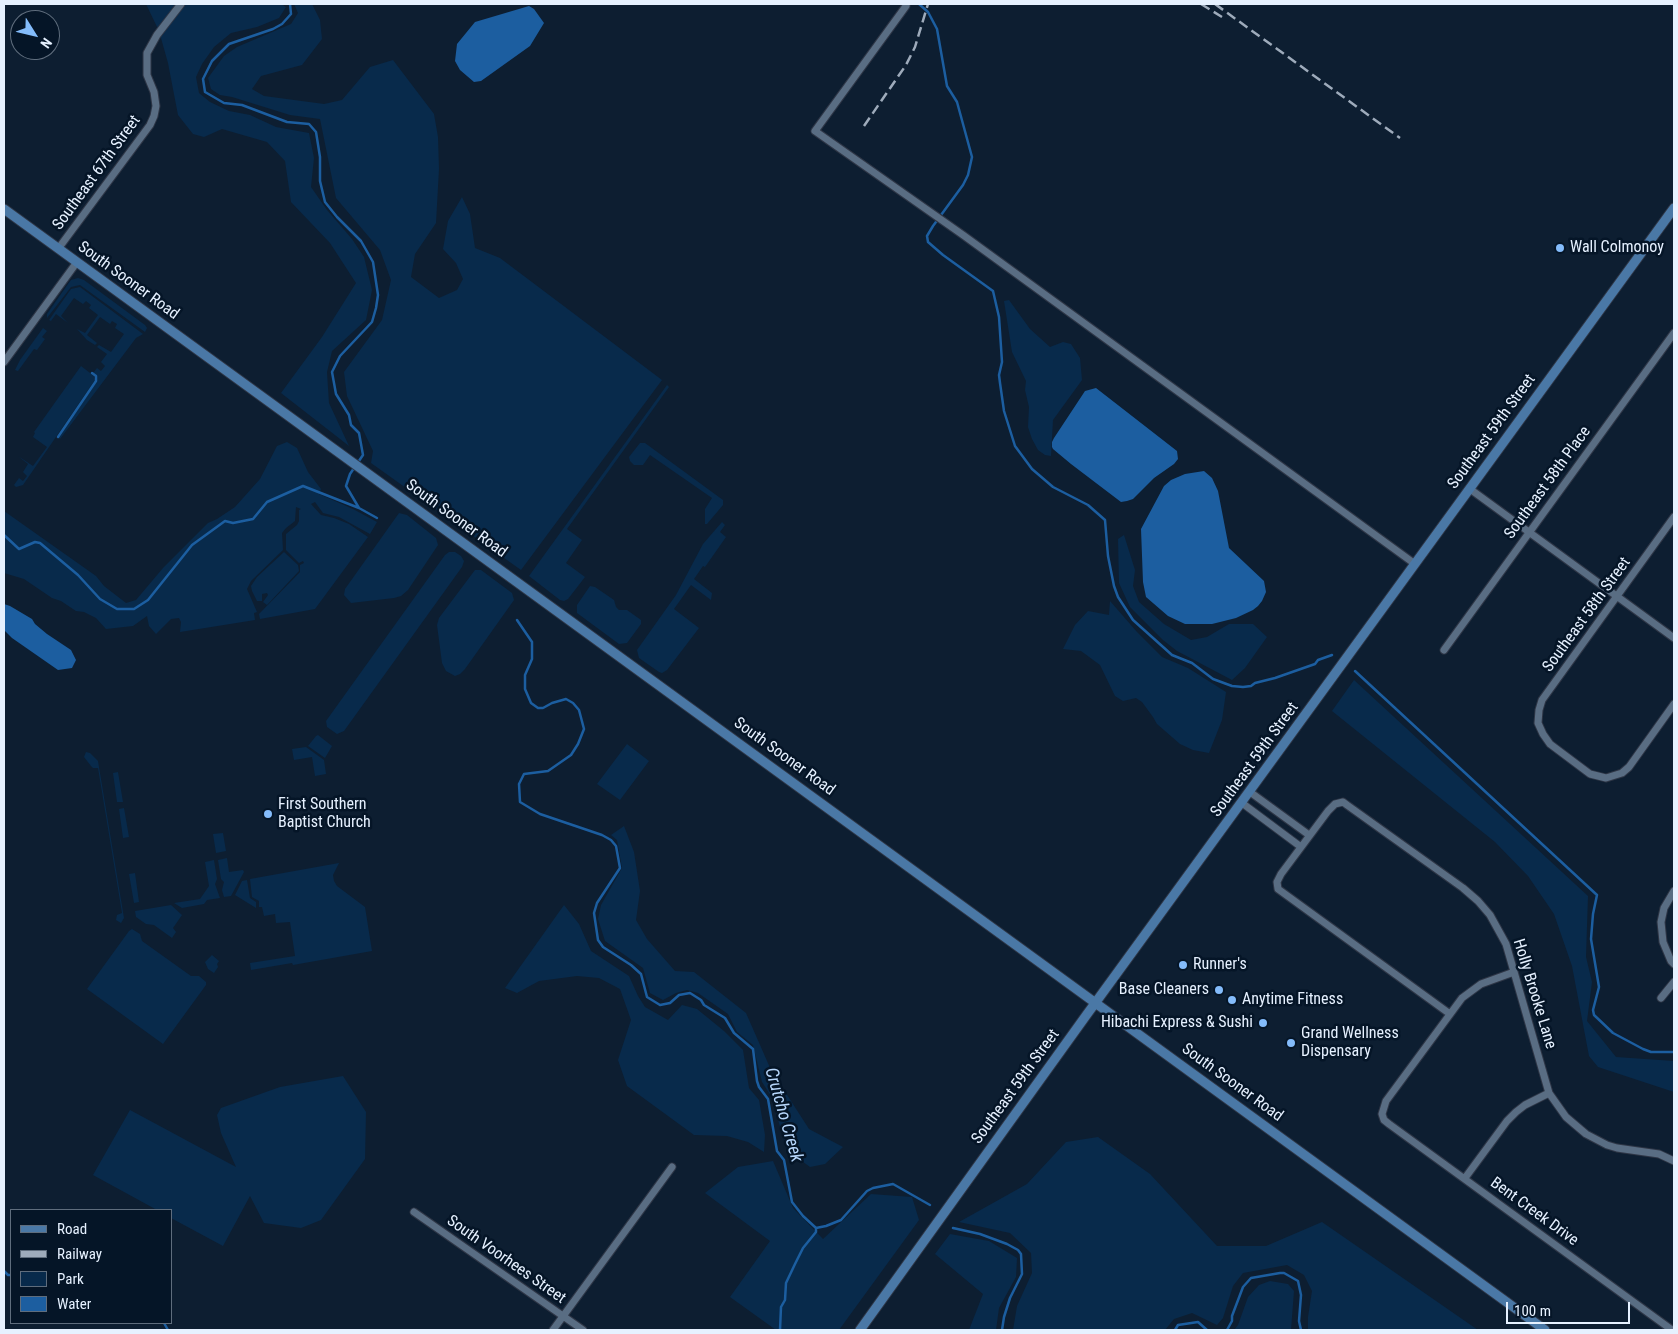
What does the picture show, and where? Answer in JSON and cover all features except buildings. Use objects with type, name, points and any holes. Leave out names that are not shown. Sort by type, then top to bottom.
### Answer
[{"type":"main road","name":"Southeast 59th Street","points":[[860,1330],[1096,1002],[1674,208]]},
{"type":"main road","name":"South Sooner Road","points":[[4,209],[1545,1330]]},
{"type":"street","name":"Southeast 67th Street","points":[[58,249],[150,125],[156,106],[154,92],[147,75],[147,53],[156,34],[181,4]]},
{"type":"street","points":[[906,6],[815,131],[971,241],[1415,564]]},
{"type":"street","points":[[4,362],[77,262]]},
{"type":"street","name":"Southeast 58th Place","points":[[1444,650],[1674,333]]},
{"type":"street","points":[[1470,489],[1674,638]]},
{"type":"street","name":"Southeast 58th Street","points":[[1674,517],[1542,700],[1538,710],[1538,723],[1550,744],[1590,774],[1606,778],[1622,774],[1629,767],[1674,704]]},
{"type":"street","points":[[1250,792],[1309,835],[1278,878],[1276,885],[1281,892],[1450,1014],[1462,998],[1476,987],[1514,972]]},
{"type":"street","name":"Holly Brooke Lane","points":[[1309,835],[1331,807],[1339,802],[1343,802],[1463,888],[1478,901],[1490,915],[1506,944],[1549,1093],[1566,1117],[1594,1139],[1617,1148],[1659,1154],[1674,1161]]},
{"type":"street","points":[[1242,803],[1301,847]]},
{"type":"street","points":[[1674,891],[1664,908],[1661,922],[1663,942],[1674,964]]},
{"type":"street","points":[[1661,998],[1674,982]]},
{"type":"street","name":"Bent Creek Drive","points":[[1450,1014],[1386,1101],[1382,1114],[1384,1120],[1672,1330]]},
{"type":"street","points":[[1465,1178],[1507,1121],[1524,1105],[1549,1093]]},
{"type":"street","points":[[553,1330],[672,1167]]},
{"type":"street","name":"South Voorhees Street","points":[[414,1212],[583,1330]]},
{"type":"green space","points":[[146,4],[281,4],[286,7],[279,18],[257,27],[231,33],[214,47],[202,64],[196,77],[199,93],[210,102],[229,111],[250,115],[276,127],[309,133],[314,158],[311,187],[364,257],[372,290],[366,320],[332,351],[327,372],[329,403],[349,446],[281,393],[322,337],[356,283],[330,243],[291,202],[285,161],[267,142],[222,129],[204,137],[193,134],[178,115],[168,63],[159,31]]},
{"type":"green space","points":[[294,4],[312,4],[320,20],[322,39],[302,65],[261,76],[252,89],[264,96],[324,104],[342,100],[370,67],[393,60],[434,114],[438,137],[439,169],[436,223],[415,254],[411,277],[439,298],[457,290],[463,279],[456,263],[443,249],[448,221],[462,197],[470,214],[475,248],[500,258],[662,380],[521,570],[371,463],[373,451],[347,396],[344,372],[382,320],[391,280],[380,250],[336,198],[320,119],[290,115],[220,95],[211,89],[208,78],[224,56],[237,47],[291,24],[298,13]]},
{"type":"green space","points":[[78,278],[84,280],[145,325],[147,328],[145,332],[80,285],[71,287],[47,318],[47,314],[71,280]]},
{"type":"green space","points":[[80,287],[143,334],[136,338],[60,439],[97,381],[96,375],[93,373],[97,368],[101,371],[105,366],[101,362],[107,354],[97,347],[99,345],[111,352],[124,334],[115,328],[117,324],[112,321],[110,324],[100,317],[87,335],[97,343],[95,345],[87,340],[77,329],[85,333],[98,315],[89,308],[91,305],[86,301],[83,304],[74,298],[61,316],[68,323],[56,314],[51,321],[49,320],[71,289]]},
{"type":"green space","points":[[1009,300],[1030,329],[1050,347],[1063,342],[1071,344],[1080,358],[1082,380],[1053,420],[1051,456],[1045,455],[1038,450],[1028,427],[1029,407],[1025,390],[1026,381],[1012,352],[1004,301]]},
{"type":"green space","points":[[43,328],[47,331],[42,337],[45,339],[37,350],[34,349],[18,371],[15,370],[20,360]]},
{"type":"green space","points":[[81,366],[94,376],[95,380],[23,485],[16,487],[14,485],[19,478],[23,481],[27,476],[23,472],[28,464],[18,456],[33,466],[47,447],[33,437],[34,432]]},
{"type":"green space","points":[[667,385],[669,387],[567,529],[582,540],[566,563],[585,577],[568,599],[560,600],[529,576]]},
{"type":"green space","points":[[287,442],[297,448],[308,472],[321,489],[319,494],[377,522],[370,534],[339,517],[323,513],[315,502],[311,504],[321,515],[349,524],[368,537],[315,609],[260,619],[259,614],[300,572],[300,565],[304,563],[303,561],[299,563],[286,550],[286,534],[299,521],[299,510],[301,509],[296,507],[295,521],[282,533],[283,550],[251,581],[247,589],[257,612],[254,613],[255,620],[180,632],[181,622],[179,618],[171,619],[156,634],[149,626],[147,616],[133,626],[106,629],[96,618],[84,612],[76,611],[61,601],[52,598],[24,579],[4,573],[4,511],[96,576],[104,586],[126,603],[136,600],[163,568],[208,523],[235,507],[260,479],[277,446]]},
{"type":"green space","points":[[640,443],[645,443],[723,500],[723,505],[707,524],[705,524],[705,509],[712,498],[650,455],[643,465],[634,465],[629,457]]},
{"type":"green space","points":[[399,513],[407,515],[436,538],[438,545],[408,590],[401,596],[351,603],[344,595],[345,589]]},
{"type":"green space","points":[[722,522],[725,525],[720,532],[726,537],[694,579],[712,593],[711,600],[691,585],[674,609],[699,628],[667,670],[662,673],[659,672],[639,658],[637,650],[676,595],[703,544]]},
{"type":"green space","points":[[1124,535],[1135,570],[1133,586],[1139,602],[1164,624],[1191,640],[1207,637],[1229,624],[1253,624],[1267,637],[1245,668],[1232,680],[1177,651],[1163,640],[1130,607],[1119,583],[1118,539]]},
{"type":"green space","points":[[284,552],[298,565],[299,571],[267,605],[263,602],[268,595],[267,593],[262,594],[262,601],[257,601],[251,586],[257,577]]},
{"type":"green space","points":[[449,552],[455,552],[461,556],[464,561],[462,567],[344,731],[337,734],[327,727],[326,721]]},
{"type":"green space","points":[[475,570],[481,570],[512,593],[514,600],[465,669],[455,676],[446,671],[442,663],[437,625],[439,618]]},
{"type":"green space","points":[[590,586],[595,587],[614,600],[619,610],[627,610],[641,620],[641,624],[627,643],[619,644],[577,613],[577,605]]},
{"type":"green space","points":[[1110,601],[1162,657],[1188,668],[1226,692],[1222,720],[1209,753],[1193,750],[1180,744],[1157,724],[1142,702],[1136,698],[1123,701],[1115,696],[1100,665],[1081,651],[1063,649],[1075,625],[1088,611],[1109,615]]},
{"type":"green space","points":[[1354,680],[1588,896],[1586,957],[1592,982],[1587,1021],[1616,1057],[1674,1061],[1674,1092],[1598,1067],[1589,1056],[1572,966],[1554,914],[1528,876],[1495,842],[1332,711]]},
{"type":"green space","points":[[318,735],[332,746],[325,758],[308,746]]},
{"type":"green space","points":[[627,744],[649,761],[620,800],[597,784]]},
{"type":"green space","points":[[306,747],[324,760],[326,774],[315,776],[312,757],[294,760],[292,749]]},
{"type":"green space","points":[[86,752],[90,753],[98,761],[124,918],[121,923],[116,920],[117,915],[122,913],[98,768],[93,768],[84,757]]},
{"type":"green space","points":[[118,772],[123,802],[117,802],[113,773]]},
{"type":"green space","points":[[124,808],[129,837],[123,838],[119,809]]},
{"type":"green space","points":[[624,826],[634,852],[640,891],[636,920],[647,939],[675,971],[694,972],[746,1013],[771,1070],[809,1129],[843,1147],[825,1164],[810,1167],[787,1150],[771,1096],[762,1082],[753,1045],[737,1032],[728,1014],[698,993],[687,990],[663,1000],[650,993],[643,968],[605,941],[598,919],[601,905],[622,868],[617,840],[611,835]]},
{"type":"green space","points":[[223,833],[226,851],[216,853],[213,834]]},
{"type":"green space","points":[[227,858],[229,872],[243,870],[244,872],[231,896],[224,897],[222,890],[224,882],[221,879],[218,860]]},
{"type":"green space","points":[[214,860],[217,879],[215,884],[220,898],[207,900],[204,904],[182,908],[174,903],[200,899],[209,886],[205,862]]},
{"type":"green space","points":[[339,863],[333,875],[334,881],[337,886],[365,907],[372,951],[293,965],[292,963],[251,970],[250,963],[295,956],[290,922],[276,923],[275,914],[264,916],[262,907],[259,907],[259,901],[252,897],[250,879]]},
{"type":"green space","points":[[135,873],[139,902],[134,903],[129,874]]},
{"type":"green space","points":[[247,880],[250,898],[256,902],[256,908],[235,895],[242,881]]},
{"type":"green space","points":[[171,905],[182,915],[173,928],[176,932],[172,938],[154,925],[146,924],[136,917],[135,911]]},
{"type":"green space","points":[[564,905],[579,924],[591,951],[629,976],[645,1007],[668,1020],[682,1005],[697,1009],[724,1031],[743,1050],[749,1088],[759,1100],[765,1135],[764,1152],[748,1142],[727,1136],[694,1135],[627,1086],[618,1060],[631,1020],[620,989],[599,978],[577,976],[539,981],[517,993],[505,988]]},
{"type":"green space","points":[[132,929],[140,934],[142,941],[191,976],[199,976],[206,982],[206,985],[163,1044],[87,989]]},
{"type":"green space","points":[[212,955],[219,961],[214,973],[208,969],[205,962]]},
{"type":"green space","points":[[343,1076],[366,1112],[365,1159],[321,1220],[301,1228],[264,1223],[250,1196],[223,1246],[172,1219],[172,1209],[155,1209],[93,1175],[130,1110],[236,1167],[221,1133],[217,1115],[221,1108],[280,1087]]},
{"type":"green space","points":[[1098,1137],[1150,1174],[1217,1246],[1266,1246],[1322,1222],[1478,1330],[1308,1330],[1312,1291],[1304,1275],[1287,1265],[1243,1273],[1233,1286],[1223,1318],[1217,1325],[1192,1313],[1174,1319],[1165,1330],[1013,1330],[1017,1306],[1032,1273],[1031,1253],[1010,1233],[959,1222],[1027,1184],[1066,1142]]},
{"type":"green space","points":[[773,1161],[793,1208],[823,1239],[871,1194],[912,1197],[919,1220],[839,1330],[776,1330],[730,1297],[770,1241],[705,1193],[738,1167]]},
{"type":"green space","points":[[950,1234],[989,1241],[1017,1258],[1016,1277],[999,1308],[996,1330],[969,1330],[983,1294],[935,1254]]},
{"type":"green space","points":[[1270,1281],[1288,1284],[1294,1291],[1291,1330],[1234,1330],[1238,1325],[1248,1297],[1259,1285]]},
{"type":"water","points":[[529,6],[534,9],[544,23],[530,46],[481,81],[474,82],[460,70],[455,61],[457,44],[475,22]]},
{"type":"water","points":[[1096,388],[1177,451],[1178,459],[1174,464],[1154,478],[1133,499],[1127,501],[1121,502],[1052,447],[1054,438],[1085,391]]},
{"type":"water","points":[[1204,471],[1212,478],[1218,491],[1229,548],[1264,581],[1266,592],[1258,606],[1236,618],[1212,624],[1185,624],[1168,616],[1146,597],[1143,582],[1141,529],[1164,486],[1171,480],[1185,474]]},
{"type":"water","points":[[4,604],[32,619],[47,634],[71,650],[76,660],[72,668],[58,670],[12,638],[4,630]]},
{"type":"waterway","name":"Crutcho Creek","points":[[290,4],[291,14],[282,24],[273,29],[229,44],[212,61],[203,79],[205,92],[224,103],[242,105],[287,122],[309,124],[316,132],[320,157],[320,181],[325,202],[361,241],[373,262],[378,295],[372,322],[340,356],[332,372],[336,394],[349,415],[351,425],[359,433],[363,455],[350,474],[346,486],[359,508]]},
{"type":"waterway","points":[[919,4],[928,12],[937,29],[947,86],[957,102],[972,157],[968,175],[963,185],[933,226],[927,236],[928,242],[993,291],[999,317],[1002,362],[999,375],[1000,383],[1004,411],[1015,446],[1032,469],[1053,487],[1088,505],[1105,520],[1108,556],[1118,597],[1133,620],[1172,655],[1192,663],[1213,679],[1232,686],[1243,687],[1315,664],[1318,660],[1332,655]]},
{"type":"waterway","points":[[58,437],[96,381],[96,376],[92,373]]},
{"type":"waterway","points":[[4,535],[19,549],[35,542],[40,543],[78,575],[100,599],[117,609],[134,609],[148,600],[192,545],[225,521],[233,523],[253,519],[267,502],[303,486],[359,508],[377,518]]},
{"type":"waterway","name":"Crutcho Creek","points":[[517,620],[532,642],[532,659],[525,675],[525,689],[531,703],[538,708],[543,708],[566,699],[579,710],[584,729],[571,755],[548,771],[524,774],[519,784],[520,802],[540,814],[602,835],[611,840],[616,846],[620,868],[597,903],[594,913],[598,940],[603,947],[631,965],[641,974],[647,997],[660,1005],[670,1003],[679,995],[690,993],[701,1000],[704,1005],[725,1018],[734,1033],[753,1049],[757,1081],[768,1099],[777,1151],[784,1160],[792,1202],[816,1228],[841,1220],[867,1191],[873,1188],[893,1184],[930,1205]]},
{"type":"waterway","points":[[1355,671],[1597,895],[1591,939],[1599,987],[1593,1010],[1594,1015],[1613,1033],[1643,1049],[1651,1052],[1674,1052]]},
{"type":"waterway","points":[[780,1330],[781,1307],[785,1300],[786,1283],[803,1248],[816,1232],[816,1228]]},
{"type":"waterway","name":"Crutcho Creek","points":[[953,1228],[980,1234],[1007,1244],[1018,1250],[1021,1254],[1022,1274],[1010,1298],[1002,1330]]},
{"type":"waterway","points":[[4,1271],[10,1275]]},
{"type":"waterway","name":"Crutcho Creek","points":[[1227,1330],[1232,1321],[1232,1316],[1243,1287],[1251,1278],[1280,1273],[1284,1273],[1298,1281],[1301,1295],[1299,1321],[1301,1330]]},
{"type":"waterway","name":"Crutcho Creek","points":[[1175,1330],[1178,1325],[1198,1322],[1207,1330]]},
{"type":"waterway","points":[[165,1324],[168,1330]]},
{"type":"railway","points":[[864,126],[906,65],[915,47],[928,4]]},
{"type":"railway","points":[[1201,4],[1222,17]]},
{"type":"railway","points":[[1215,4],[1400,138]]},
{"type":"place","name":"Wall Colmonoy","points":[[1560,248]]},
{"type":"place","name":"First Southern Baptist Church","points":[[268,814]]},
{"type":"place","name":"Runner's","points":[[1183,965]]},
{"type":"place","name":"Base Cleaners","points":[[1219,990]]},
{"type":"place","name":"Anytime Fitness","points":[[1232,1000]]},
{"type":"place","name":"Hibachi Express & Sushi","points":[[1263,1023]]},
{"type":"place","name":"Grand Wellness Dispensary","points":[[1291,1043]]}]
